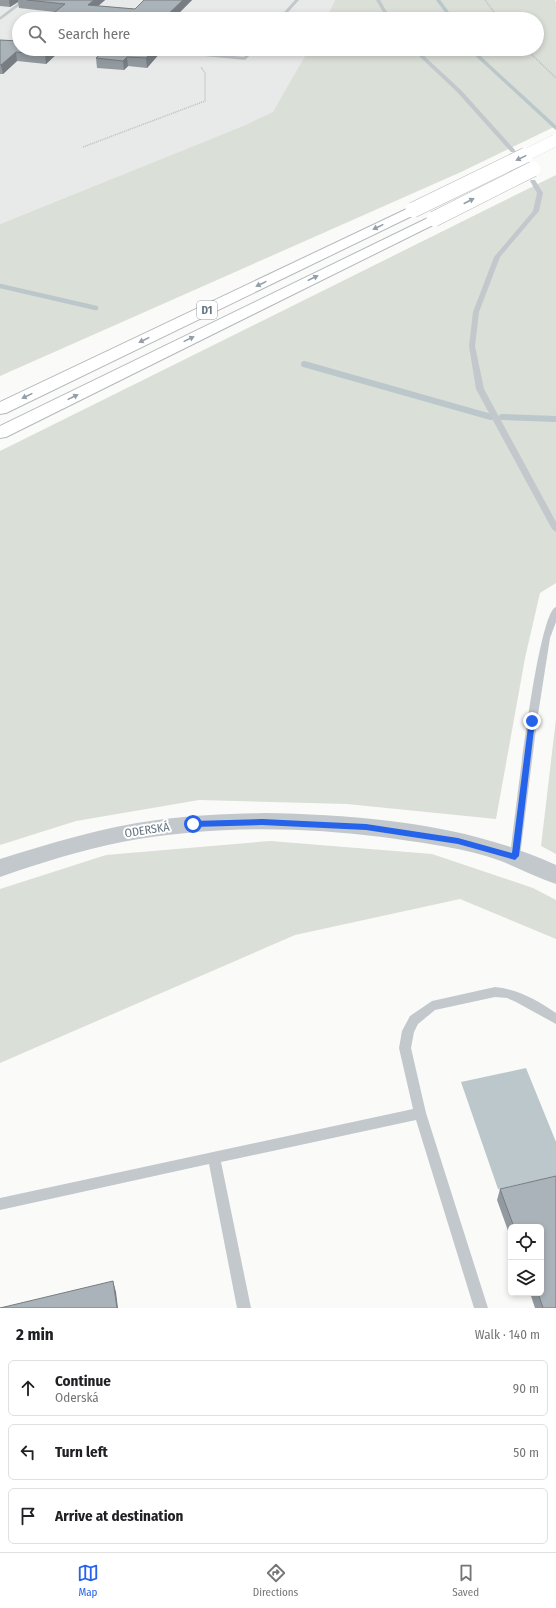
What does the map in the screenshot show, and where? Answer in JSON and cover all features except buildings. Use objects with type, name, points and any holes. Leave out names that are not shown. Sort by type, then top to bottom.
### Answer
[{"type":"highway","name":"D1","points":[[0,409],[556,140]]},
{"type":"highway","name":"D1","points":[[0,433],[434,219],[546,162]]},
{"type":"street","name":"ODERSKÁ","points":[[0,868],[58,849],[123,834],[158,828],[228,822],[304,823],[366,827],[458,841],[515,856],[556,875]]},
{"type":"lane","points":[[0,19],[25,0]]},
{"type":"lane","points":[[286,12],[297,0]]},
{"type":"lane","points":[[378,0],[385,12]]},
{"type":"lane","points":[[214,56],[245,59],[248,56]]},
{"type":"lane","points":[[422,56],[458,91],[513,151]]},
{"type":"lane","points":[[533,180],[540,192],[536,211],[497,257],[476,312],[472,346],[480,389],[556,529]]},
{"type":"lane","points":[[515,856],[532,721],[546,638],[556,610]]},
{"type":"lane","points":[[482,1308],[420,1113],[405,1048],[408,1031],[414,1020],[432,1006],[495,992],[508,993],[520,998],[556,1019]]},
{"type":"lane","points":[[0,1204],[420,1113]]},
{"type":"lane","points":[[214,1157],[244,1308]]},
{"type":"path","points":[[485,0],[494,12]]},
{"type":"path","points":[[83,147],[205,101],[205,74],[195,56]]},
{"type":"path","points":[[533,56],[556,78]]},
{"type":"shaded area","points":[[0,0],[335,0],[329,12],[12,12],[12,56],[305,56],[274,112],[243,126],[0,224]]},
{"type":"shaded area","points":[[335,0],[555,0],[556,126],[461,172],[0,376],[0,224],[243,126],[273,112],[305,56],[544,56],[544,12],[329,12]]},
{"type":"shaded area","points":[[556,175],[556,583],[540,593],[525,658],[496,819],[347,804],[199,800],[76,821],[0,845],[0,451]]},
{"type":"shaded area","points":[[556,719],[556,854],[541,846]]},
{"type":"shaded area","points":[[270,841],[432,854],[533,888],[556,900],[556,939],[460,899],[295,935],[0,1063],[0,889],[106,855]]},
{"type":"shaded area","points":[[526,1068],[556,1142],[556,1176],[498,1189],[461,1082]]},
{"type":"waterway","points":[[438,0],[447,12]]},
{"type":"waterway","points":[[478,56],[556,128]]},
{"type":"waterway","points":[[0,286],[96,308]]},
{"type":"waterway","points":[[304,364],[491,417]]},
{"type":"waterway","points":[[502,417],[556,419]]},
{"type":"route","points":[[193,824],[262,822],[332,824],[366,827],[438,837],[477,845],[515,856],[532,721]]}]
